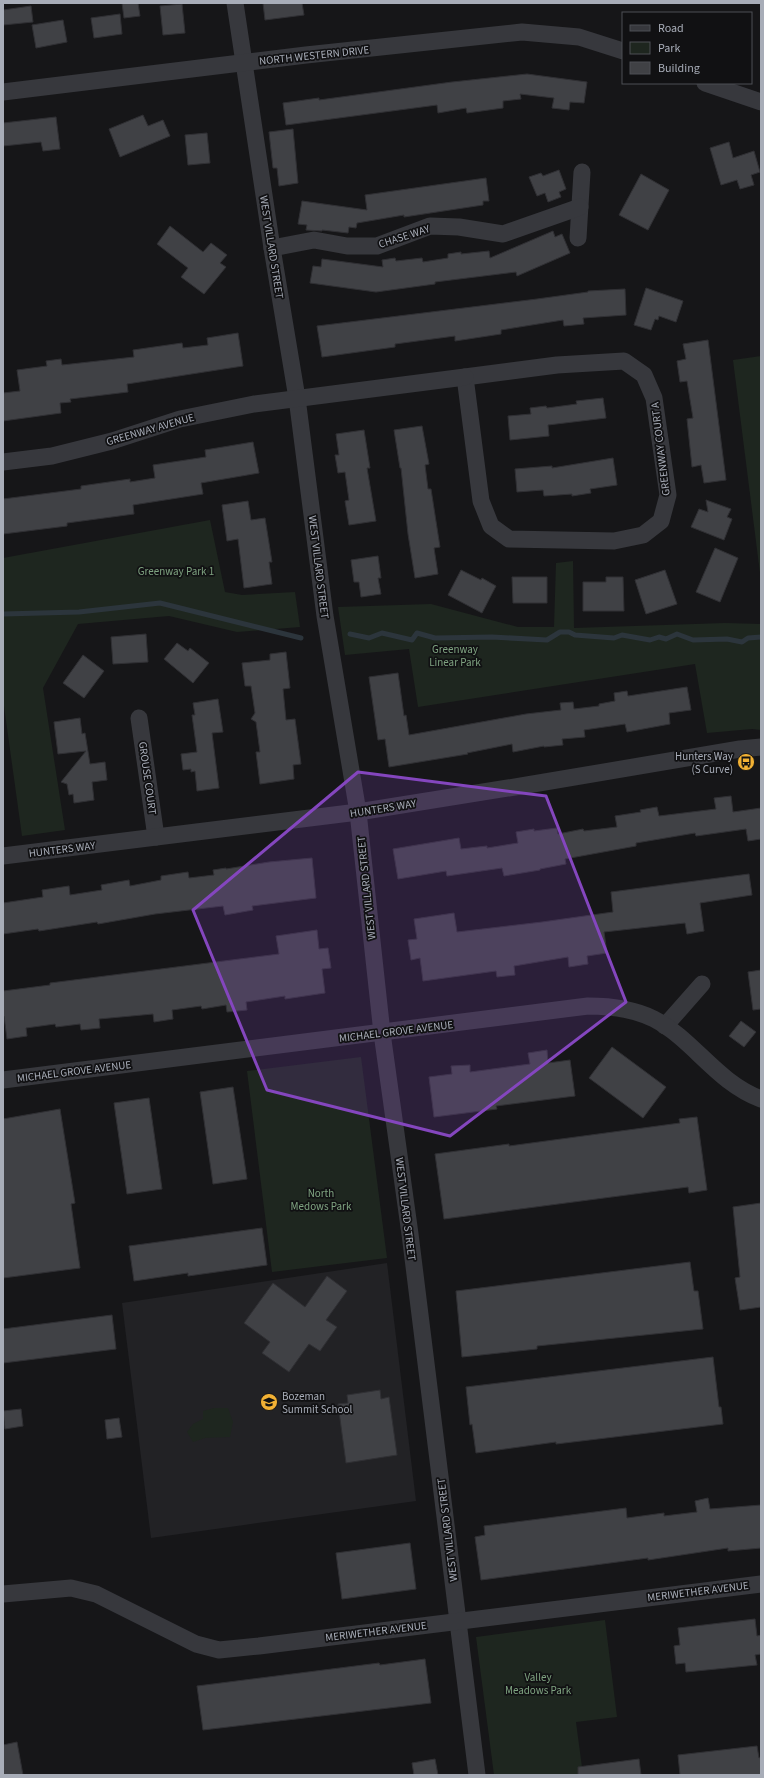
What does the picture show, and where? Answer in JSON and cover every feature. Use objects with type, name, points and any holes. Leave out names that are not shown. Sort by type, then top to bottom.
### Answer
[{"type":"street","name":"WEST VILLARD STREET","points":[[235,3],[272,248],[297,398],[325,616],[358,812],[382,1032],[410,1234],[477,1775]]},
{"type":"street","name":"NORTH WESTERN DRIVE","points":[[3,92],[243,62],[522,32],[579,37],[622,51]]},
{"type":"street","points":[[708,84],[761,102]]},
{"type":"street","points":[[578,238],[582,172]]},
{"type":"street","name":"CHASE WAY","points":[[272,248],[314,240],[347,246],[377,246],[430,226],[459,227],[503,234],[580,207]]},
{"type":"street","name":"GREENWAY COURT A","points":[[297,398],[557,365],[624,361],[644,375],[654,398],[668,495],[660,521],[643,535],[614,541],[509,539],[491,526],[481,501],[465,377]]},
{"type":"street","name":"GREENWAY AVENUE","points":[[3,462],[52,456],[105,443],[180,419],[254,404],[297,398]]},
{"type":"street","name":"GROUSE COURT","points":[[139,718],[156,837]]},
{"type":"street","name":"HUNTERS WAY","points":[[3,856],[358,812],[740,749],[761,747]]},
{"type":"street","points":[[665,1026],[702,984]]},
{"type":"street","name":"MICHAEL GROVE AVENUE","points":[[3,1080],[588,1006],[604,1006],[620,1008],[653,1018],[665,1026],[722,1076],[738,1088],[761,1099]]},
{"type":"street","name":"MERIWETHER AVENUE","points":[[3,1594],[70,1588],[96,1594],[196,1644],[219,1650],[761,1584]]},
{"type":"highlighted area","points":[[358,772],[546,796],[626,1002],[450,1136],[267,1090],[193,910]]},
{"type":"shaded area","name":"Bozeman Summit School","points":[[387,1263],[416,1501],[151,1538],[122,1303]]},
{"type":"green space","points":[[761,356],[761,581],[733,360]]},
{"type":"green space","name":"Greenway Park 1","points":[[210,520],[225,592],[242,595],[295,592],[300,627],[237,632],[169,616],[78,624],[43,688],[65,830],[22,836],[3,699],[3,558]]},
{"type":"green space","name":"Greenway Linear Park","points":[[573,561],[574,628],[725,623],[761,624],[761,730],[752,729],[707,733],[695,664],[418,707],[409,649],[345,655],[338,607],[431,604],[518,627],[554,627],[556,563]]},
{"type":"green space","name":"North Medows Park","points":[[361,1057],[387,1258],[272,1272],[247,1071]]},
{"type":"green space","points":[[214,1408],[228,1408],[233,1422],[230,1437],[205,1438],[193,1442],[187,1432],[193,1424],[203,1419],[203,1411]]},
{"type":"green space","name":"Valley Meadows Park","points":[[605,1620],[617,1717],[576,1722],[583,1775],[494,1775],[476,1637]]},
{"type":"building","points":[[122,3],[138,3],[140,16],[124,18]]},
{"type":"building","points":[[263,3],[302,3],[304,15],[265,20]]},
{"type":"building","points":[[182,4],[185,33],[163,35],[160,6]]},
{"type":"building","points":[[31,6],[33,22],[3,25],[3,10]]},
{"type":"building","points":[[120,14],[122,34],[94,38],[91,18]]},
{"type":"building","points":[[63,20],[67,42],[36,48],[32,25]]},
{"type":"building","points":[[527,74],[587,82],[584,103],[570,102],[569,110],[552,108],[554,98],[520,94],[521,99],[503,101],[503,108],[467,113],[466,108],[438,113],[437,105],[286,125],[283,103],[319,98],[319,100],[452,82]]},
{"type":"building","points":[[143,115],[148,126],[163,120],[170,136],[120,157],[109,129]]},
{"type":"building","points":[[56,117],[60,149],[43,151],[41,142],[3,146],[3,123]]},
{"type":"building","points":[[293,129],[298,183],[279,186],[277,168],[273,168],[269,132]]},
{"type":"building","points":[[207,133],[210,163],[188,165],[185,135]]},
{"type":"building","points":[[729,142],[733,158],[754,151],[760,172],[751,175],[754,185],[740,189],[737,180],[721,185],[710,148]]},
{"type":"building","points":[[559,170],[566,189],[559,192],[561,197],[548,202],[545,193],[537,196],[529,177],[541,173],[543,176]]},
{"type":"building","points":[[641,174],[669,190],[648,230],[619,215]]},
{"type":"building","points":[[486,178],[489,201],[483,201],[483,205],[404,217],[404,215],[357,223],[356,228],[349,227],[348,233],[306,230],[307,225],[298,224],[302,201],[367,210],[365,195]]},
{"type":"building","points":[[170,226],[203,252],[211,243],[227,255],[220,263],[226,267],[204,294],[181,277],[188,268],[157,244]]},
{"type":"building","points":[[553,231],[555,237],[562,234],[570,253],[517,276],[516,272],[435,282],[435,284],[376,292],[310,283],[313,266],[321,267],[322,259],[383,267],[382,260],[395,258],[396,261],[422,258],[423,262],[448,258],[448,254],[461,252],[461,254],[489,251],[490,258]]},
{"type":"building","points":[[646,288],[683,301],[676,322],[659,316],[658,320],[655,319],[651,330],[634,325]]},
{"type":"building","points":[[625,289],[626,315],[583,318],[584,324],[564,326],[563,320],[501,330],[501,334],[455,341],[455,336],[395,344],[395,347],[322,357],[317,326],[537,299],[588,291]]},
{"type":"building","points":[[238,333],[243,366],[127,384],[128,392],[70,399],[71,402],[60,403],[61,413],[3,421],[3,393],[20,391],[17,370],[47,366],[46,361],[61,359],[62,365],[134,357],[133,350],[182,343],[183,348],[208,345],[207,338]]},
{"type":"building","points":[[708,340],[726,480],[704,483],[701,465],[692,467],[687,419],[693,418],[687,381],[680,382],[677,361],[686,359],[683,344]]},
{"type":"building","points":[[603,398],[606,418],[548,425],[549,436],[510,440],[508,416],[531,414],[530,408],[546,406],[547,408],[577,404],[576,401]]},
{"type":"building","points":[[422,426],[429,464],[425,465],[428,489],[431,489],[440,547],[434,548],[438,574],[415,578],[408,534],[401,468],[394,430]]},
{"type":"building","points":[[364,430],[370,468],[367,468],[376,521],[349,525],[345,501],[349,500],[345,472],[338,473],[335,455],[339,455],[336,434]]},
{"type":"building","points":[[253,442],[259,473],[201,483],[203,494],[133,505],[134,514],[67,523],[67,526],[3,534],[3,499],[81,489],[81,486],[130,479],[130,482],[155,478],[153,465],[206,457],[205,450]]},
{"type":"building","points":[[613,458],[617,485],[590,489],[591,493],[572,496],[572,494],[544,496],[543,490],[517,492],[515,469],[552,466],[552,468]]},
{"type":"building","points":[[706,500],[731,509],[727,517],[732,519],[724,540],[691,527],[699,509],[708,512]]},
{"type":"building","points":[[248,501],[251,520],[265,518],[272,562],[269,562],[272,584],[244,588],[238,539],[227,541],[222,505]]},
{"type":"building","points":[[715,548],[738,558],[720,602],[696,592]]},
{"type":"building","points":[[378,556],[381,578],[378,578],[381,594],[361,597],[359,582],[354,582],[351,560]]},
{"type":"building","points":[[461,570],[481,580],[482,578],[496,586],[482,613],[448,595]]},
{"type":"building","points":[[665,570],[677,604],[646,614],[635,580]]},
{"type":"building","points":[[512,577],[547,577],[547,603],[513,603]]},
{"type":"building","points":[[606,577],[623,577],[624,611],[583,611],[583,582],[606,582]]},
{"type":"building","points":[[146,634],[148,662],[113,664],[111,637]]},
{"type":"building","points":[[177,643],[188,651],[190,648],[209,663],[193,683],[164,659]]},
{"type":"building","points":[[286,652],[290,688],[283,689],[286,720],[295,719],[301,764],[293,765],[294,779],[260,784],[256,752],[260,752],[256,722],[251,719],[255,713],[251,686],[245,686],[242,663],[270,660],[270,654]]},
{"type":"building","points":[[83,655],[104,671],[84,698],[63,683]]},
{"type":"building","points":[[398,673],[404,716],[406,715],[409,735],[526,714],[561,710],[560,703],[573,702],[574,709],[599,706],[599,704],[615,701],[614,693],[627,691],[628,696],[687,687],[691,710],[669,713],[670,724],[627,732],[625,724],[584,730],[585,737],[562,739],[563,745],[544,746],[513,752],[512,744],[467,753],[468,754],[389,767],[385,739],[378,740],[369,677]]},
{"type":"building","points":[[218,699],[223,732],[212,733],[219,788],[197,791],[195,771],[191,772],[191,769],[183,770],[181,754],[197,752],[192,715],[195,715],[193,703]]},
{"type":"building","points":[[80,718],[82,734],[85,733],[90,764],[105,762],[107,780],[92,782],[94,800],[74,803],[73,794],[69,795],[67,784],[61,782],[86,751],[58,754],[54,722]]},
{"type":"building","points":[[731,796],[733,812],[761,808],[761,839],[748,841],[746,829],[696,836],[695,833],[636,843],[636,846],[565,859],[566,864],[504,876],[502,868],[447,876],[446,871],[398,879],[393,849],[459,838],[461,849],[487,846],[487,848],[518,843],[516,832],[534,829],[534,831],[557,828],[558,834],[583,829],[584,831],[617,827],[615,816],[641,812],[640,810],[657,807],[659,816],[716,809],[714,798]]},
{"type":"building","points":[[312,858],[316,898],[252,906],[253,910],[225,915],[223,906],[155,914],[98,924],[97,922],[39,931],[38,929],[3,934],[3,903],[43,897],[42,890],[69,886],[70,895],[102,890],[101,885],[129,880],[130,886],[161,880],[161,876],[188,872],[189,878],[214,875],[213,870],[269,862]]},
{"type":"building","points":[[749,874],[752,895],[700,903],[704,931],[687,934],[685,923],[604,932],[607,953],[587,956],[588,964],[569,967],[568,957],[514,966],[515,975],[497,977],[496,971],[423,981],[420,958],[411,960],[408,940],[417,939],[414,919],[454,913],[457,932],[542,922],[613,912],[611,892]]},
{"type":"building","points":[[317,930],[319,949],[328,948],[331,968],[322,969],[325,993],[285,999],[285,996],[246,1002],[247,1010],[227,1012],[226,1005],[202,1009],[201,1006],[172,1010],[173,1019],[154,1022],[153,1014],[99,1019],[100,1028],[81,1030],[80,1024],[56,1027],[55,1024],[26,1028],[27,1036],[7,1039],[4,1016],[3,1017],[3,991],[50,985],[50,983],[279,954],[276,936]]},
{"type":"building","points":[[761,970],[761,1009],[753,1010],[748,972]]},
{"type":"building","points":[[741,1021],[756,1032],[744,1047],[729,1036]]},
{"type":"building","points":[[612,1047],[666,1087],[643,1118],[589,1078]]},
{"type":"building","points":[[547,1050],[548,1063],[570,1060],[575,1096],[496,1106],[497,1109],[434,1117],[429,1077],[452,1074],[451,1066],[470,1065],[470,1072],[530,1064],[528,1053]]},
{"type":"building","points":[[233,1087],[247,1179],[213,1184],[200,1092]]},
{"type":"building","points":[[149,1098],[162,1189],[127,1194],[114,1103]]},
{"type":"building","points":[[60,1109],[75,1203],[71,1204],[80,1268],[3,1278],[3,1119]]},
{"type":"building","points":[[697,1117],[707,1190],[689,1193],[688,1187],[444,1219],[435,1154],[509,1144],[509,1146],[680,1123],[679,1119]]},
{"type":"building","points":[[761,1203],[761,1307],[740,1310],[735,1278],[740,1277],[733,1207]]},
{"type":"building","points":[[262,1228],[267,1265],[188,1276],[188,1273],[134,1281],[129,1246]]},
{"type":"building","points":[[690,1262],[694,1291],[698,1291],[703,1329],[537,1346],[537,1349],[462,1357],[456,1291]]},
{"type":"building","points":[[327,1276],[347,1291],[326,1320],[337,1327],[320,1351],[309,1344],[289,1372],[262,1353],[270,1342],[244,1323],[273,1283],[305,1307]]},
{"type":"building","points":[[112,1315],[116,1349],[3,1363],[3,1329]]},
{"type":"building","points":[[713,1357],[719,1407],[721,1407],[723,1424],[556,1444],[556,1442],[476,1453],[472,1424],[470,1425],[466,1387]]},
{"type":"building","points":[[380,1390],[381,1399],[389,1397],[397,1455],[346,1463],[338,1404],[348,1403],[347,1395]]},
{"type":"building","points":[[21,1409],[23,1426],[5,1429],[3,1411]]},
{"type":"building","points":[[119,1418],[122,1437],[107,1439],[105,1420]]},
{"type":"building","points":[[708,1498],[710,1509],[761,1505],[761,1548],[728,1551],[728,1548],[648,1560],[648,1558],[481,1580],[475,1537],[485,1535],[484,1526],[626,1508],[627,1518],[664,1513],[664,1516],[697,1512],[695,1501]]},
{"type":"building","points":[[410,1543],[416,1589],[342,1599],[336,1553]]},
{"type":"building","points":[[755,1619],[757,1636],[761,1635],[761,1654],[755,1655],[757,1665],[686,1672],[685,1663],[676,1664],[674,1646],[680,1645],[678,1628]]},
{"type":"building","points":[[425,1659],[431,1703],[203,1730],[197,1686],[379,1663],[380,1665]]},
{"type":"building","points":[[17,1742],[23,1775],[3,1775],[3,1745]]},
{"type":"building","points":[[757,1746],[759,1758],[761,1757],[761,1775],[680,1775],[678,1755]]},
{"type":"building","points":[[435,1759],[438,1775],[414,1775],[412,1763]]},
{"type":"building","points":[[639,1759],[641,1775],[578,1775],[578,1767]]},
{"type":"waterway","points":[[3,614],[79,612],[160,603],[301,638]]},
{"type":"waterway","points":[[350,634],[369,638],[382,633],[412,640],[417,633],[435,638],[492,637],[547,640],[560,632],[569,632],[575,635],[614,638],[622,635],[650,640],[659,637],[666,639],[677,634],[693,640],[727,639],[742,642],[748,638],[761,637]]},
{"type":"place","name":"Hunters Way (S Curve)","points":[[746,762]]},
{"type":"place","name":"Bozeman Summit School","points":[[269,1402]]}]
